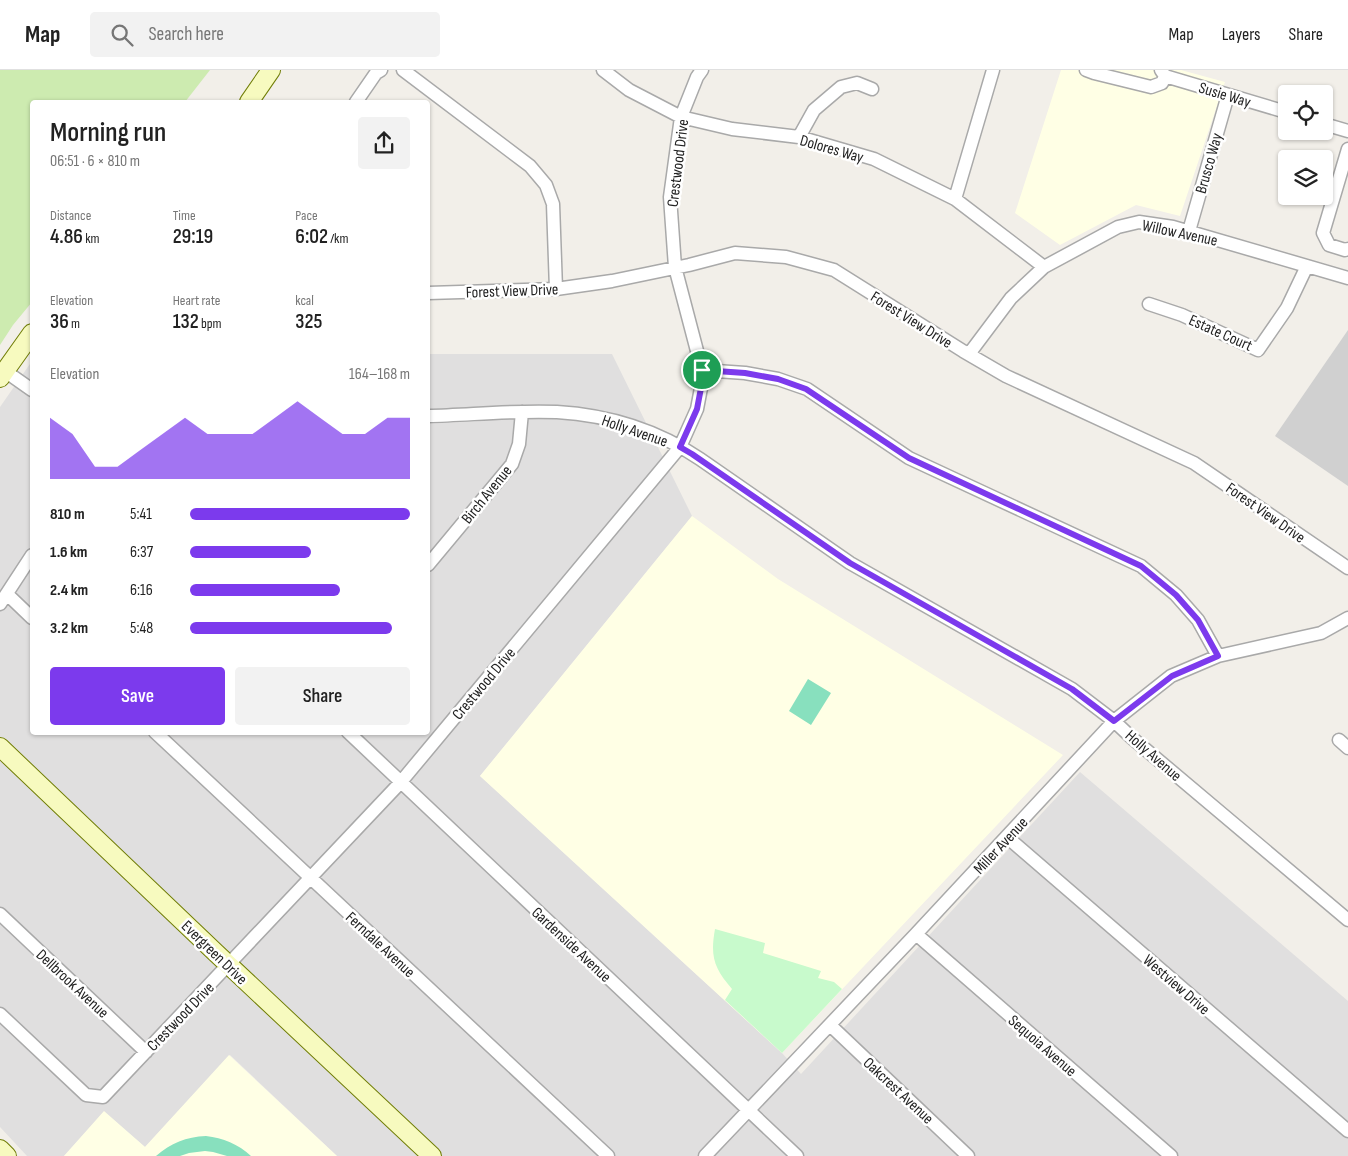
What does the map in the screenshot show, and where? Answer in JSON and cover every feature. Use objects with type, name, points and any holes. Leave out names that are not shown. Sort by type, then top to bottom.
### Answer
[{"type":"street","points":[[250,100],[271,70]]},
{"type":"street","points":[[357,100],[376,73],[381,70]]},
{"type":"street","points":[[404,70],[530,166],[546,185],[554,204],[556,289]]},
{"type":"street","name":"Dolores Way","points":[[603,70],[629,90],[681,117],[732,129],[799,137],[874,159],[955,199],[1044,267]]},
{"type":"street","name":"Crestwood Drive","points":[[0,1014],[86,1095],[103,1097],[400,783],[680,447],[697,409],[702,370],[675,267],[670,197],[681,117],[697,77],[702,70]]},
{"type":"street","points":[[955,199],[993,70]]},
{"type":"street","name":"Susie Way","points":[[1086,70],[1152,88],[1162,83],[1163,73],[1278,110]]},
{"type":"street","points":[[799,137],[814,110],[841,87],[857,83],[872,89]]},
{"type":"street","name":"Brusco Way","points":[[1189,231],[1228,95]]},
{"type":"street","points":[[1333,127],[1348,131]]},
{"type":"street","points":[[1348,149],[1324,233],[1329,245],[1345,250],[1348,249]]},
{"type":"street","name":"Willow Avenue","points":[[969,354],[1011,298],[1044,267],[1118,226],[1139,222],[1189,231],[1348,278]]},
{"type":"street","name":"Forest View Drive","points":[[430,293],[556,289],[612,281],[735,253],[786,257],[834,270],[1006,376],[1194,463],[1348,568]]},
{"type":"street","name":"Estate Court","points":[[1149,304],[1182,315],[1258,350],[1287,308],[1307,266]]},
{"type":"street","points":[[30,336],[2,375],[30,389]]},
{"type":"street","points":[[702,370],[745,373],[778,379],[806,389],[909,458],[1141,566],[1176,595],[1198,620],[1218,656]]},
{"type":"street","name":"Holly Avenue","points":[[430,416],[522,412],[570,413],[609,419],[646,431],[680,447],[843,559],[1072,689],[1114,721],[1348,920]]},
{"type":"street","name":"Birch Avenue","points":[[430,563],[512,464],[519,444],[522,412]]},
{"type":"street","points":[[30,558],[4,599],[30,617]]},
{"type":"street","name":"Miller Avenue","points":[[705,1156],[916,934],[1114,721],[1172,676],[1218,656],[1321,633],[1348,618]]},
{"type":"street","name":"Ferndale Avenue","points":[[158,735],[608,1156]]},
{"type":"street","name":"Gardenside Avenue","points":[[351,735],[797,1156]]},
{"type":"street","name":"Evergreen Drive","points":[[0,747],[432,1156]]},
{"type":"street","name":"Westview Drive","points":[[1007,837],[1348,1131]]},
{"type":"street","name":"Dellbrook Avenue","points":[[0,914],[146,1052]]},
{"type":"street","name":"Sequoia Avenue","points":[[916,934],[1170,1156]]},
{"type":"street","name":"Oakcrest Avenue","points":[[830,1025],[968,1156]]},
{"type":"street","points":[[0,1149],[7,1156]]},
{"type":"shaded area","points":[[1061,70],[1181,70],[1225,82],[1180,216],[1136,205],[1060,245],[1015,213]]},
{"type":"shaded area","points":[[1348,330],[1348,486],[1275,436]]},
{"type":"shaded area","points":[[430,354],[612,354],[692,516],[480,776],[782,1053],[801,1074],[1080,772],[1348,1001],[1348,1156],[337,1156],[230,1055],[145,1147],[104,1112],[64,1156],[27,1156],[0,1127],[0,407],[30,364],[30,735],[430,735]]},
{"type":"shaded area","points":[[692,516],[778,579],[1063,755],[782,1053],[480,776]]},
{"type":"shaded area","points":[[229,1055],[337,1156],[64,1156],[104,1111],[145,1147]]},
{"type":"green space","points":[[0,70],[210,70],[187,100],[30,100],[30,304],[0,345]]},
{"type":"green space","points":[[808,679],[831,693],[811,725],[789,711]]},
{"type":"green space","points":[[715,929],[765,943],[763,953],[821,971],[818,978],[834,982],[842,989],[782,1053],[725,1000],[732,989],[717,968],[713,955]]},
{"type":"green space","points":[[206,1136],[230,1142],[251,1156],[227,1156],[205,1151],[180,1156],[156,1156],[179,1142]]},
{"type":"route","points":[[702,370],[745,373],[778,379],[806,389],[909,458],[1141,566],[1176,595],[1198,620],[1218,656],[1172,676],[1114,721],[1072,689],[850,563],[680,447],[697,409],[702,370]]}]
